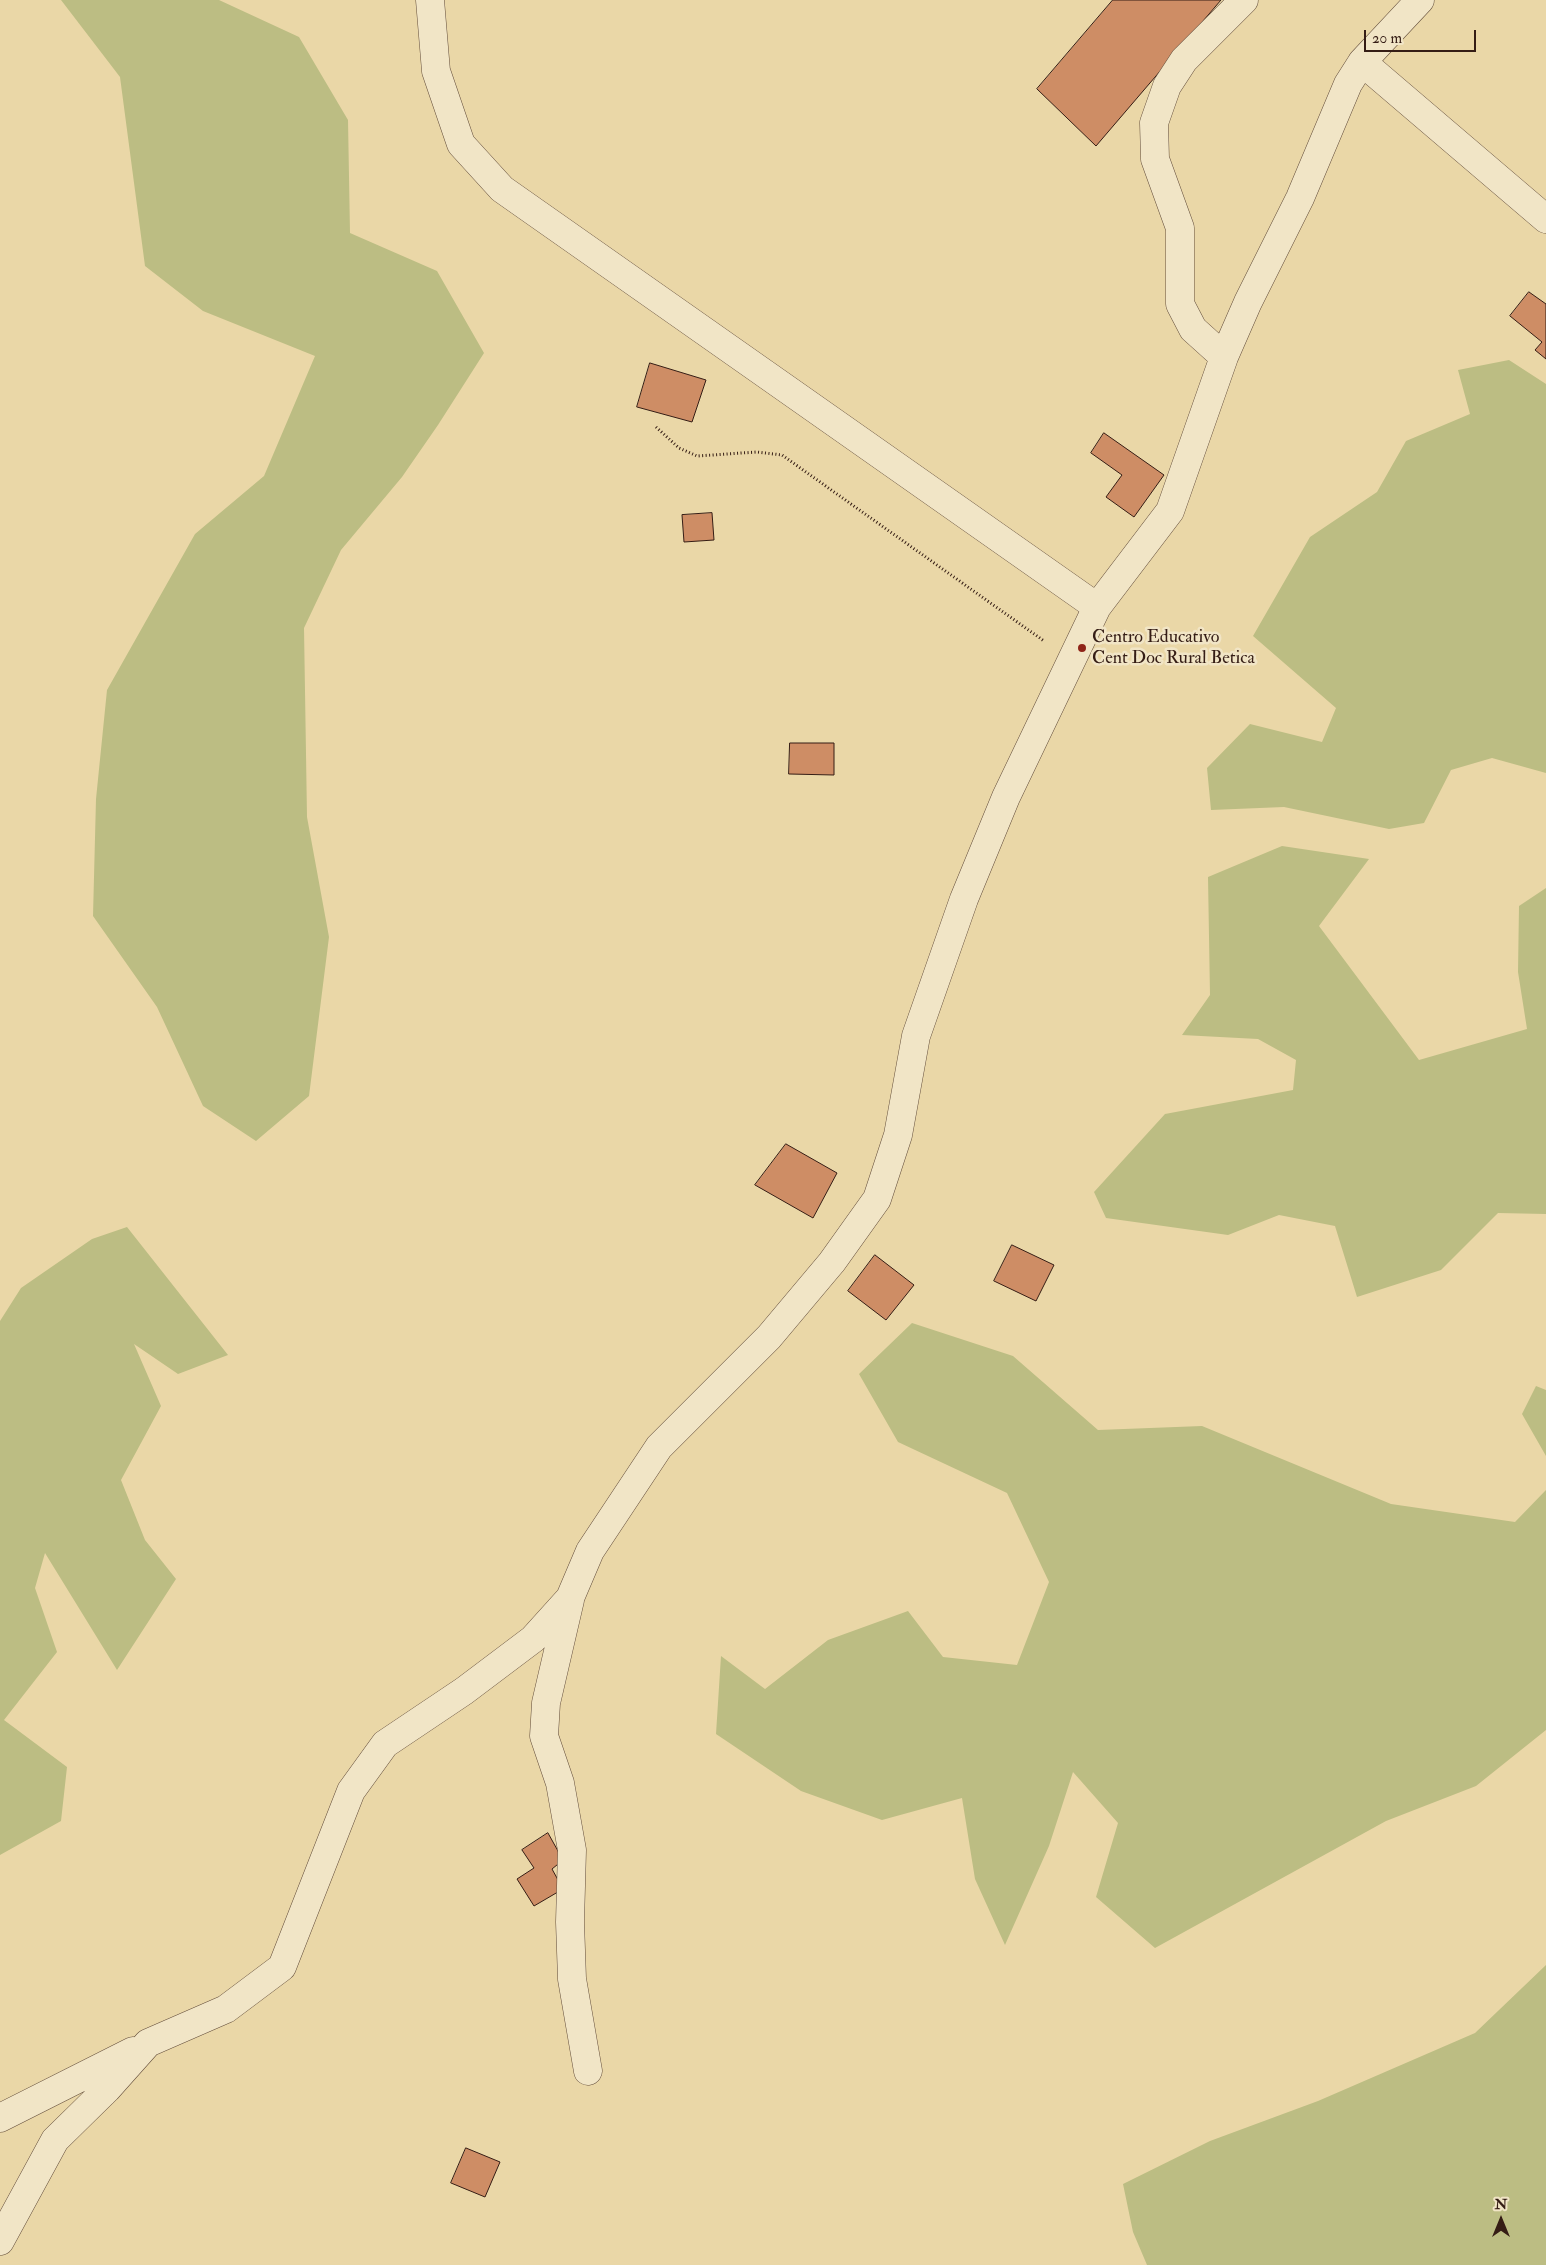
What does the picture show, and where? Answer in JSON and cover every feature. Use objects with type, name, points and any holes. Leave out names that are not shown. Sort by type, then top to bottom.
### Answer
[{"type":"street","points":[[430,0],[436,71],[461,144],[502,190],[1098,607]]},
{"type":"street","points":[[1224,357],[1193,329],[1180,304],[1180,228],[1155,159],[1154,123],[1166,86],[1184,60],[1244,0]]},
{"type":"street","points":[[588,2070],[572,1979],[570,1922],[572,1850],[560,1783],[544,1736],[546,1703],[570,1598],[590,1551],[659,1447],[769,1337],[832,1262],[877,1199],[898,1135],[916,1036],[964,900],[1006,797],[1098,607],[1170,511],[1224,357],[1248,302],[1300,198],[1348,84],[1362,62],[1420,0]]},
{"type":"street","points":[[1362,62],[1546,219]]},
{"type":"street","points":[[0,2118],[148,2043],[226,2009],[282,1967],[351,1791],[385,1744],[464,1691],[533,1639],[570,1598]]},
{"type":"street","points":[[0,2241],[55,2140],[106,2089],[148,2043]]},
{"type":"path","points":[[656,427],[679,448],[697,456],[757,452],[782,455],[1071,660]]},
{"type":"green space","points":[[61,0],[219,0],[299,37],[348,120],[350,233],[437,271],[484,353],[402,477],[341,550],[304,628],[307,817],[329,937],[309,1096],[256,1141],[203,1106],[157,1007],[93,916],[96,799],[107,690],[195,534],[264,476],[315,356],[203,311],[145,266],[120,77]]},
{"type":"green space","points":[[1509,360],[1546,384],[1546,773],[1492,758],[1451,770],[1424,823],[1389,829],[1284,807],[1211,810],[1207,768],[1250,724],[1322,742],[1336,708],[1253,636],[1310,537],[1377,492],[1406,441],[1470,414],[1458,370]]},
{"type":"green space","points":[[1282,846],[1369,859],[1319,926],[1419,1060],[1527,1029],[1518,972],[1519,906],[1546,888],[1546,1214],[1498,1213],[1441,1270],[1357,1297],[1335,1226],[1279,1215],[1228,1235],[1106,1218],[1094,1192],[1165,1114],[1293,1090],[1296,1060],[1258,1039],[1182,1035],[1210,995],[1208,877]]},
{"type":"green space","points":[[127,1227],[228,1355],[178,1374],[134,1344],[161,1406],[121,1480],[145,1540],[176,1579],[117,1670],[45,1553],[35,1588],[57,1652],[4,1720],[67,1767],[61,1821],[0,1855],[0,1321],[21,1288],[92,1239]]},
{"type":"green space","points":[[912,1323],[1013,1356],[1098,1430],[1202,1426],[1391,1504],[1515,1522],[1546,1490],[1546,1730],[1476,1786],[1386,1821],[1155,1948],[1096,1897],[1118,1823],[1073,1772],[1049,1846],[1005,1945],[975,1879],[962,1798],[882,1820],[801,1791],[716,1734],[721,1656],[765,1689],[828,1640],[908,1611],[943,1657],[1017,1665],[1049,1582],[1007,1493],[898,1442],[859,1374]]},
{"type":"green space","points":[[1536,1386],[1546,1390],[1546,1456],[1522,1414]]},
{"type":"green space","points":[[1546,1965],[1546,2265],[1147,2265],[1133,2232],[1123,2184],[1210,2141],[1318,2101],[1475,2033]]},
{"type":"building","points":[[1113,0],[1221,0],[1096,146],[1037,89]]},
{"type":"building","points":[[1529,292],[1546,304],[1546,359],[1535,350],[1542,342],[1510,316]]},
{"type":"building","points":[[650,363],[706,380],[692,422],[637,407]]},
{"type":"building","points":[[1104,433],[1164,475],[1134,517],[1106,497],[1122,475],[1091,453]]},
{"type":"building","points":[[712,513],[714,540],[684,542],[682,515]]},
{"type":"building","points":[[790,743],[834,743],[834,775],[789,774]]},
{"type":"building","points":[[786,1144],[837,1173],[813,1218],[755,1185]]},
{"type":"building","points":[[1012,1245],[1054,1265],[1036,1301],[994,1281]]},
{"type":"building","points":[[875,1255],[914,1285],[886,1320],[848,1291]]},
{"type":"building","points":[[548,1833],[563,1860],[552,1869],[563,1889],[534,1906],[517,1879],[534,1868],[522,1850]]},
{"type":"building","points":[[466,2148],[500,2162],[485,2197],[451,2183]]},
{"type":"place","name":"Centro Educativo Cent Doc Rural Betica","points":[[1082,648]]}]
